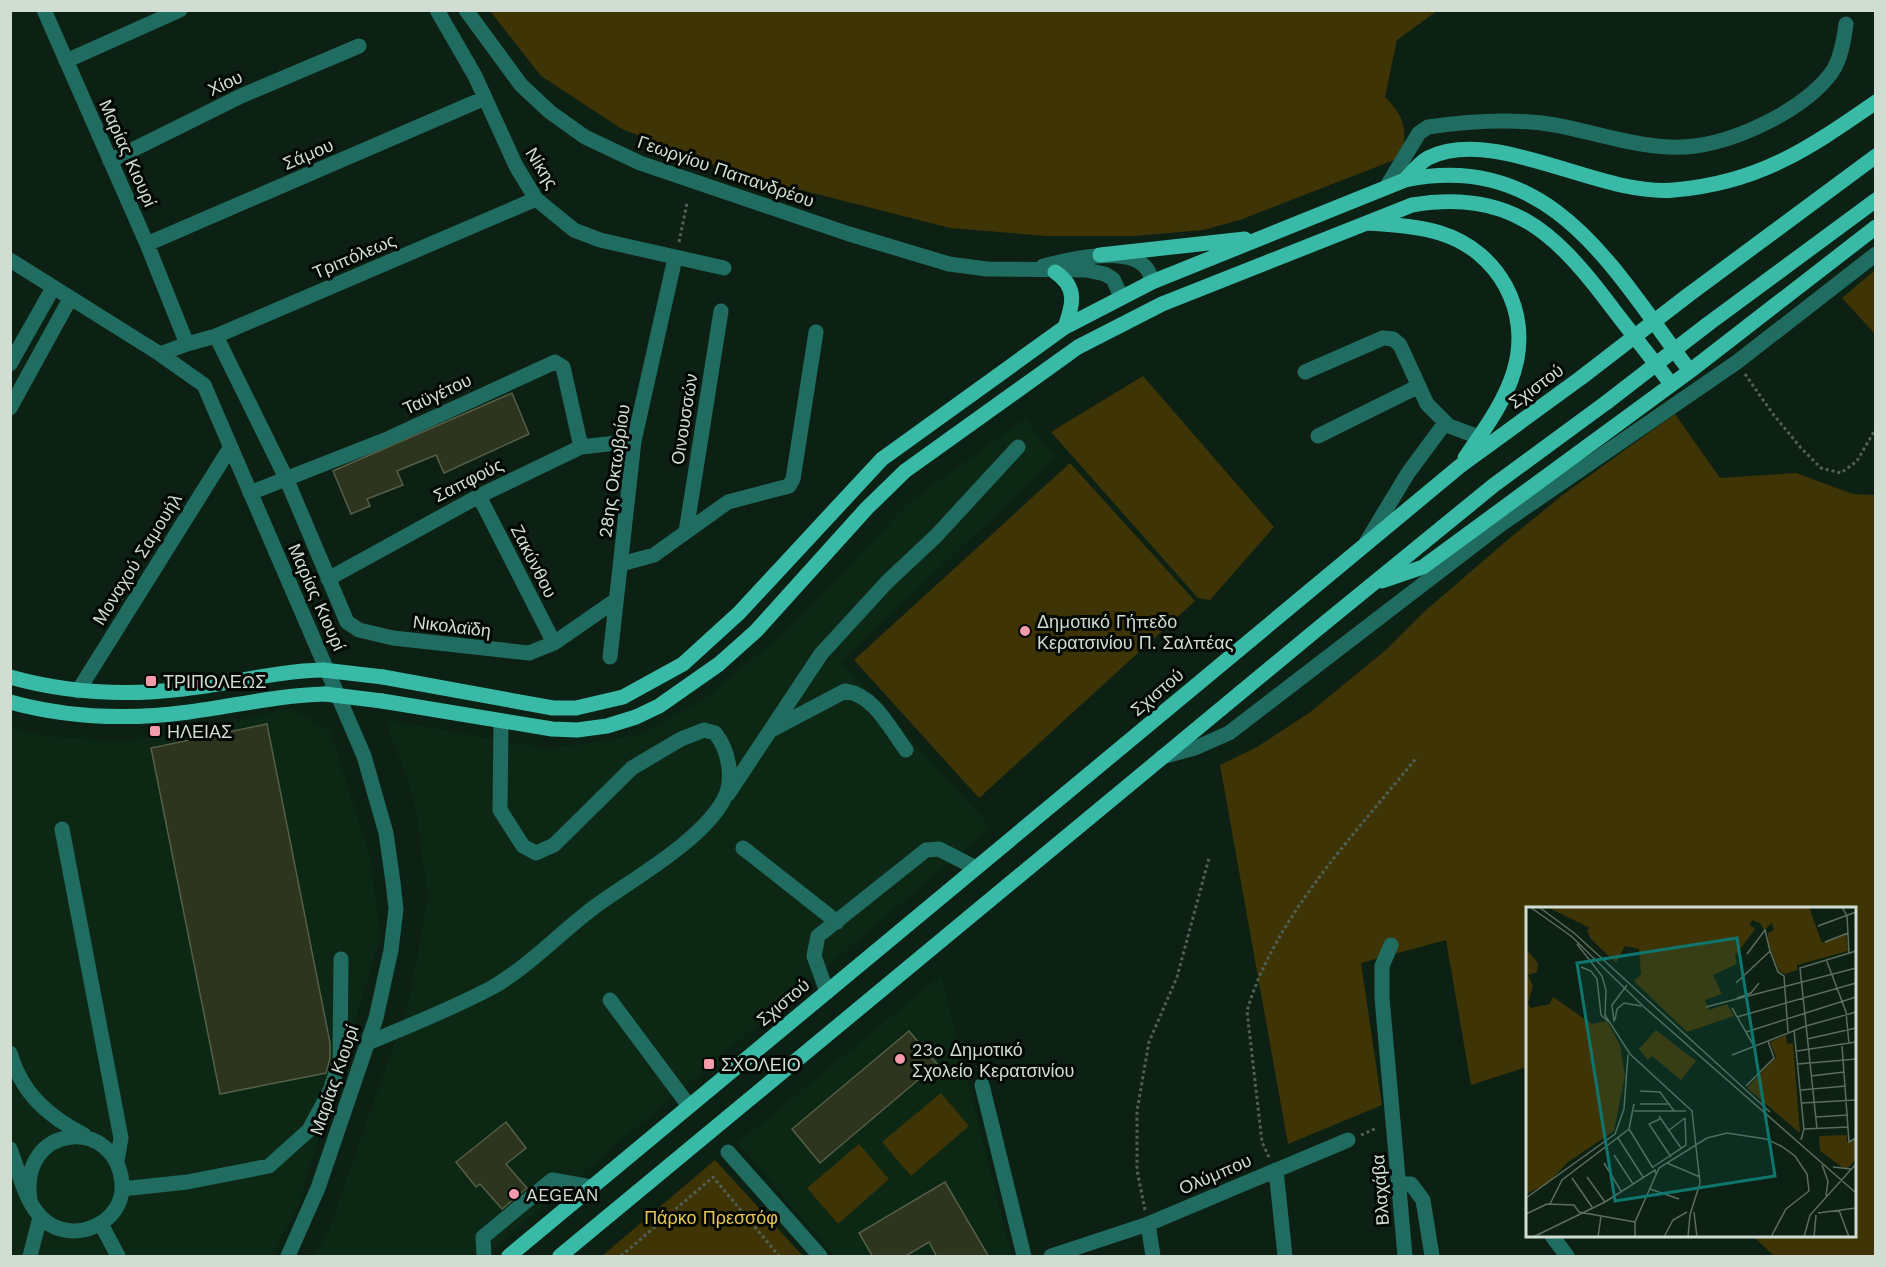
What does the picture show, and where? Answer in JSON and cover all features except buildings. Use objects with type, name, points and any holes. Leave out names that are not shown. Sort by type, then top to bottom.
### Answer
[{"type":"main road","points":[[1405,180],[1430,158],[1472,150],[1511,155],[1641,190],[1673,190],[1708,185],[1758,173],[1782,163],[1806,150],[1875,102]]},
{"type":"main road","name":"Σχιστού","points":[[509,1257],[1460,466],[1875,156]]},
{"type":"main road","points":[[10,677],[36,684],[105,693],[183,689],[272,674],[323,670],[383,677],[554,708],[576,708],[602,703],[646,687],[684,664],[721,631],[882,459],[1065,327],[1121,296],[1152,282],[1405,180],[1441,174],[1472,176],[1512,186],[1564,215],[1596,248],[1690,371]]},
{"type":"main road","points":[[560,1257],[1160,758],[1494,485],[1875,200]]},
{"type":"main road","points":[[10,702],[80,715],[131,716],[188,712],[275,698],[326,694],[552,729],[577,730],[626,720],[659,706],[739,647],[867,507],[905,471],[1078,347],[1162,304],[1361,223],[1412,205],[1439,202],[1475,204],[1518,215],[1547,233],[1578,263],[1671,384]]},
{"type":"main road","points":[[1361,223],[1421,229],[1463,243],[1479,253],[1508,289],[1519,326],[1519,348],[1507,389],[1460,466]]},
{"type":"main road","points":[[1376,582],[1424,567],[1690,371],[1875,226]]},
{"type":"main road","points":[[1100,255],[1175,249],[1269,236]]},
{"type":"main road","points":[[1055,272],[1070,285],[1073,296],[1065,327]]},
{"type":"street","name":"Μαρίας Κιουρί","points":[[44,10],[147,244],[187,344]]},
{"type":"street","points":[[66,61],[180,10]]},
{"type":"street","name":"Νίκης","points":[[437,10],[475,76],[516,166],[536,199],[574,230],[600,240],[724,268]]},
{"type":"street","name":"Γεωργίου Παπανδρέου","points":[[466,10],[521,85],[550,112],[585,137],[640,163],[849,234],[949,264],[987,269],[1028,269],[1055,272],[1086,270],[1105,274],[1113,279],[1121,296]]},
{"type":"street","points":[[1387,186],[1419,133],[1428,127],[1509,121],[1553,124],[1658,146],[1694,146],[1734,135],[1774,118],[1810,96],[1834,70],[1846,24]]},
{"type":"street","name":"Χίου","points":[[110,161],[241,96],[359,46]]},
{"type":"street","name":"Σάμου","points":[[147,244],[484,98]]},
{"type":"street","name":"Τριπόλεως","points":[[187,344],[216,336],[536,199]]},
{"type":"street","points":[[1160,758],[1195,748],[1229,733],[1500,525],[1737,362],[1875,254]]},
{"type":"street","name":"Γεωργίου Παπανδρέου","points":[[1028,269],[1100,255],[1138,261],[1147,269],[1152,282]]},
{"type":"street","name":"28ης Οκτωβρίου","points":[[610,657],[634,441],[675,258]]},
{"type":"street","points":[[10,260],[160,354],[187,344]]},
{"type":"street","points":[[10,364],[53,288]]},
{"type":"street","points":[[10,408],[70,299]]},
{"type":"street","name":"Οινουσσών","points":[[686,532],[721,311]]},
{"type":"street","points":[[621,564],[654,555],[728,502],[789,486],[793,479],[816,332]]},
{"type":"street","name":"Μαρίας Κιουρί","points":[[216,336],[250,400],[286,478],[347,622]]},
{"type":"street","points":[[1305,372],[1388,338],[1401,345],[1427,404],[1445,423],[1479,437]]},
{"type":"street","name":"Μαρίας Κιουρί","points":[[160,354],[204,385],[353,726],[376,791],[386,833],[396,909],[385,980],[368,1043],[318,1188],[288,1257]]},
{"type":"street","name":"Ταϋγέτου","points":[[250,493],[385,440],[555,362],[563,367],[581,447]]},
{"type":"street","points":[[1318,436],[1419,386]]},
{"type":"street","points":[[1366,544],[1408,473],[1445,423]]},
{"type":"street","name":"Σαπφούς","points":[[328,579],[478,496],[581,447],[634,441]]},
{"type":"street","points":[[368,1043],[429,1019],[495,986],[592,909],[682,845],[723,801],[821,654],[886,582],[936,536],[1018,447]]},
{"type":"street","name":"Μοναχού Σαμουήλ","points":[[78,691],[230,448]]},
{"type":"street","name":"Ζακύνθου","points":[[478,496],[554,643]]},
{"type":"street","points":[[554,643],[616,600]]},
{"type":"street","name":"Νικολαϊδη","points":[[347,622],[359,630],[393,638],[517,653],[529,652],[554,643]]},
{"type":"street","points":[[773,729],[844,691],[857,693],[872,704],[906,750]]},
{"type":"street","points":[[501,721],[500,810],[523,846],[536,853],[554,844],[632,768],[681,739],[704,730],[715,733],[727,756],[728,785],[723,801]]},
{"type":"street","points":[[10,1149],[30,1200],[40,1217],[48,1223],[67,1231],[78,1232],[101,1224],[118,1205],[122,1189],[117,1161],[121,1138],[62,829]]},
{"type":"street","points":[[743,848],[837,921]]},
{"type":"street","points":[[826,992],[814,956],[818,936],[932,848],[976,868]]},
{"type":"street","name":"Βλαχάβα","points":[[1390,945],[1382,966],[1405,1257]]},
{"type":"street","points":[[122,1189],[188,1182],[269,1166],[309,1130],[330,1090],[340,1060],[341,960]]},
{"type":"street","points":[[610,1000],[689,1106]]},
{"type":"street","points":[[10,1053],[22,1084],[37,1103],[56,1120],[98,1142],[117,1161]]},
{"type":"street","points":[[982,1085],[1024,1257]]},
{"type":"street","points":[[30,1200],[27,1183],[30,1168],[41,1151],[67,1137],[81,1137],[98,1142]]},
{"type":"street","name":"Ολύμπου","points":[[1051,1257],[1148,1224],[1348,1140]]},
{"type":"street","points":[[728,1152],[820,1257]]},
{"type":"street","points":[[1276,1170],[1285,1257]]},
{"type":"street","points":[[484,1257],[483,1237],[552,1180],[592,1187]]},
{"type":"street","points":[[1398,1183],[1411,1184],[1423,1200],[1432,1257]]},
{"type":"street","points":[[30,1257],[40,1217]]},
{"type":"street","points":[[101,1224],[118,1257]]},
{"type":"street","points":[[1148,1224],[1153,1257]]},
{"type":"street","points":[[1553,1237],[1567,1257]]},
{"type":"path","points":[[675,258],[687,203]]},
{"type":"path","points":[[1737,362],[1773,414],[1821,468],[1840,473],[1857,461],[1875,428]]},
{"type":"path","points":[[1276,1170],[1262,1142],[1247,1011],[1253,990],[1292,914],[1417,757]]},
{"type":"path","points":[[1148,1224],[1137,1170],[1137,1111],[1149,1042],[1177,977],[1209,858]]},
{"type":"path","points":[[1348,1140],[1393,1122]]},
{"type":"path","points":[[621,1257],[713,1176],[779,1257]]},
{"type":"shaded area","points":[[1025,419],[1055,458],[841,662],[991,827],[485,1256],[314,1256],[329,1230],[409,1000],[428,898],[414,799],[385,719],[546,749],[638,735],[704,699],[791,627],[910,501]]},
{"type":"shaded area","points":[[292,708],[330,731],[370,856],[380,938],[298,1207],[271,1256],[11,1256],[11,727],[53,737],[121,740],[156,737]]},
{"type":"shaded area","name":"23o Δημοτικό Σχολείο Κερατσινίου","points":[[941,975],[1012,1256],[834,1256],[738,1143]]},
{"type":"green space","points":[[490,11],[1437,11],[1397,40],[1385,97],[1397,111],[1403,124],[1402,157],[1240,220],[1203,230],[1135,236],[1047,236],[950,228],[735,173],[622,129],[541,76]]},
{"type":"green space","points":[[1875,270],[1875,334],[1842,298]]},
{"type":"green space","points":[[1143,376],[1274,527],[1210,600],[1198,598],[1051,432]]},
{"type":"green space","points":[[1675,414],[1720,478],[1796,473],[1853,494],[1875,495],[1875,1256],[1774,1256],[1754,1237],[1856,1237],[1856,907],[1526,907],[1526,1067],[1471,1085],[1446,940],[1361,963],[1382,1105],[1288,1144],[1220,765],[1257,747],[1309,713],[1387,649],[1425,611],[1564,494]]},
{"type":"green space","name":"Δημοτικό Γήπεδο Κερατσινίου Π. Σαλπέας","points":[[1070,463],[1195,601],[979,798],[854,660]]},
{"type":"green space","points":[[941,1093],[969,1126],[911,1176],[882,1142]]},
{"type":"green space","points":[[859,1144],[889,1179],[838,1224],[807,1188]]},
{"type":"green space","name":"Πάρκο Πρεσσόφ","points":[[715,1160],[803,1256],[602,1256]]},
{"type":"place","name":"Δημοτικό Γήπεδο Κερατσινίου Π. Σαλπέας","points":[[1025,631]]},
{"type":"place","name":"ΤΡΙΠΟΛΕΩΣ","points":[[151,681]]},
{"type":"place","name":"ΗΛΕΙΑΣ","points":[[155,731]]},
{"type":"place","name":"23o Δημοτικό Σχολείο Κερατσινίου","points":[[900,1059]]},
{"type":"place","name":"ΣΧΟΛΕΙΟ","points":[[709,1064]]},
{"type":"place","name":"AEGEAN","points":[[514,1194]]}]
